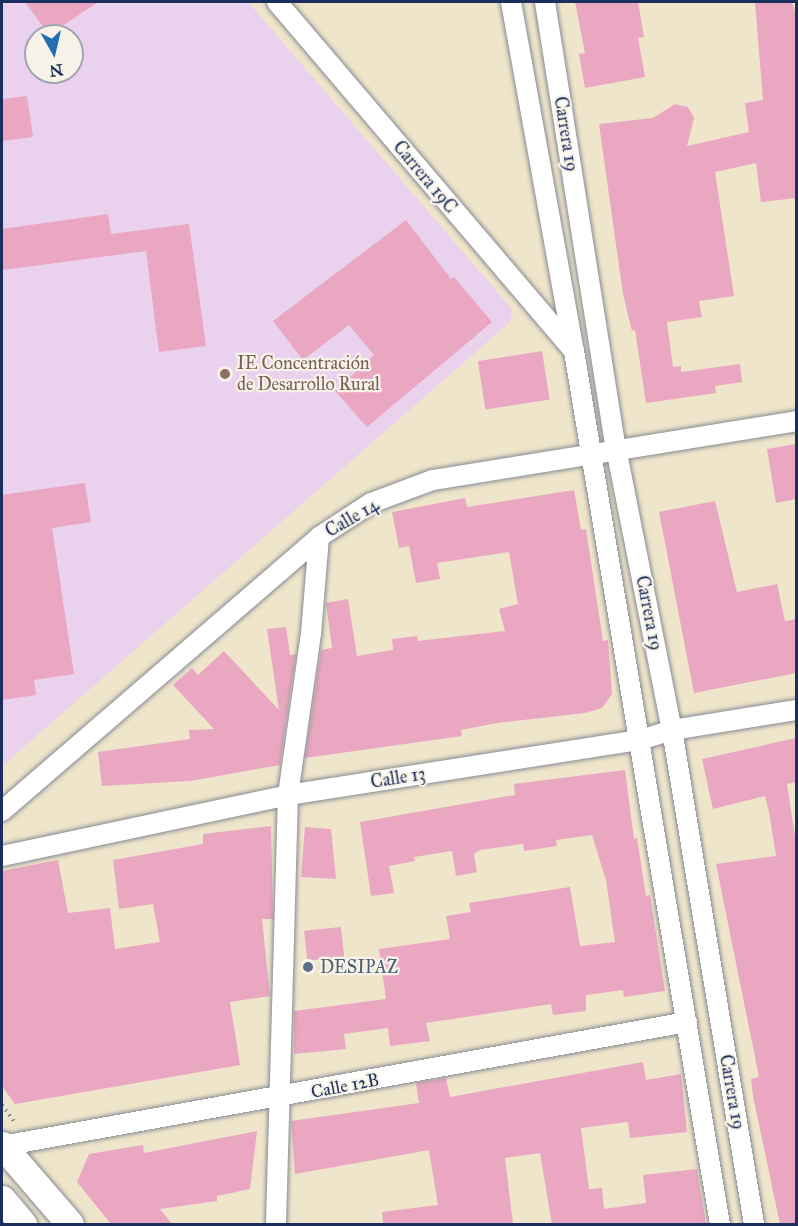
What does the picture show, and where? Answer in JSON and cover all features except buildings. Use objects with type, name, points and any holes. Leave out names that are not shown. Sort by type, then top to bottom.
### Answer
[{"type":"main road","points":[[2,1145],[70,1224]]},
{"type":"main road","points":[[2,1199],[23,1224]]},
{"type":"street","name":"Carrera 19C","points":[[277,2],[574,351]]},
{"type":"street","name":"Carrera 19","points":[[511,2],[574,351],[720,1224]]},
{"type":"street","name":"Carrera 19","points":[[545,2],[616,448],[672,730],[754,1224]]},
{"type":"street","name":"Calle 14","points":[[2,811],[319,537],[371,503],[433,480],[616,448],[796,421]]},
{"type":"street","points":[[276,1224],[288,795],[311,634],[319,537]]},
{"type":"street","name":"Calle 13","points":[[2,856],[288,795],[640,740],[672,730],[796,710]]},
{"type":"street","name":"Calle 12B","points":[[2,1145],[281,1098],[687,1022]]},
{"type":"shaded area","name":"IE Concentración de Desarrollo Rural","points":[[2,2],[248,2],[512,309],[510,322],[2,766]]},
{"type":"place","name":"IE Concentración de Desarrollo Rural","points":[[225,374]]},
{"type":"place","name":"DESIPAZ","points":[[308,967]]}]
